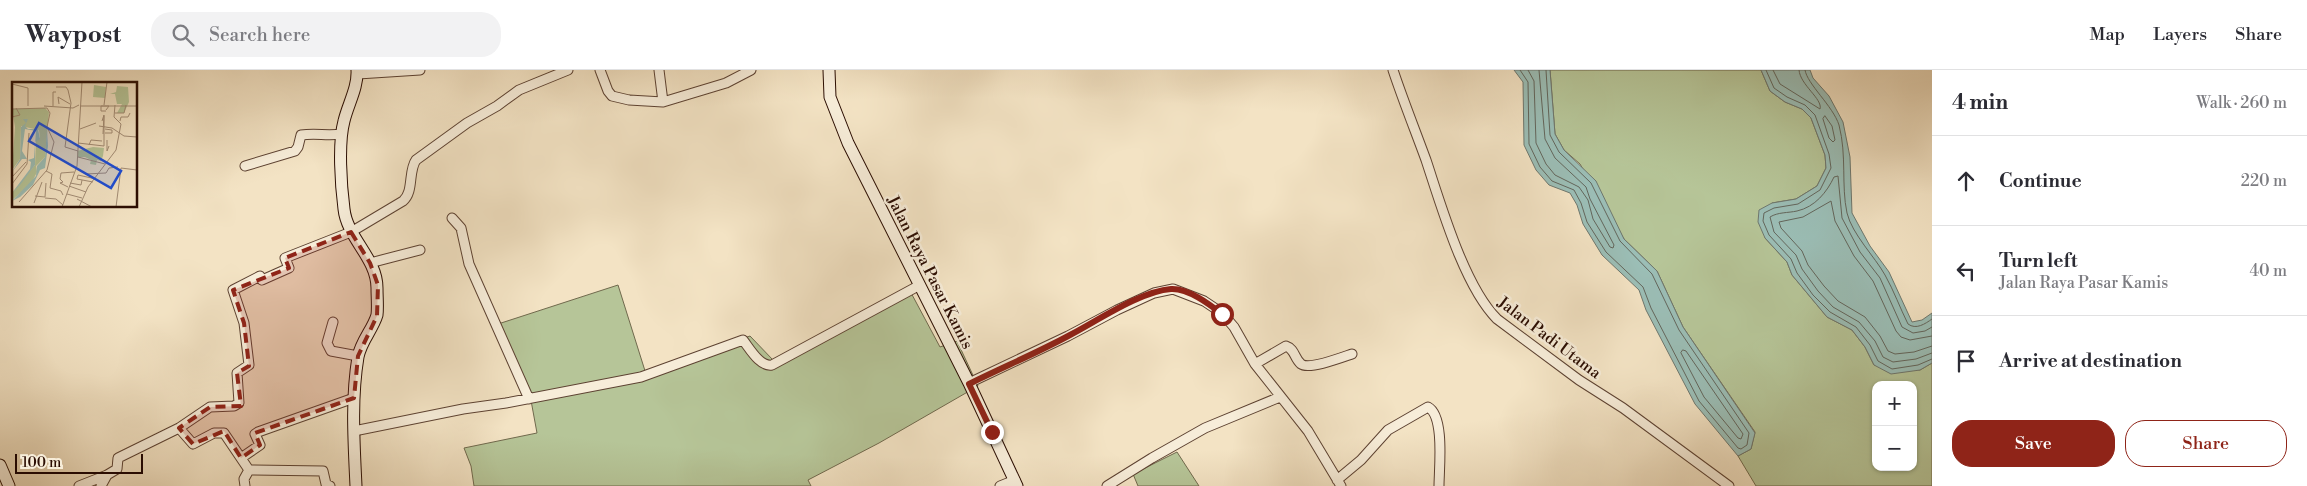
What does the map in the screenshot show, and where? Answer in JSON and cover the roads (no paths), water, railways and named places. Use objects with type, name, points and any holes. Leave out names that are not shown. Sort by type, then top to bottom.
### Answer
[{"type":"street","points":[[356,486],[354,398],[358,356],[364,338],[377,316],[378,285],[370,262],[351,232],[344,207],[343,123],[358,72],[420,70]]},
{"type":"street","points":[[79,486],[116,472],[118,458],[179,428],[210,407],[234,406],[239,402],[237,373],[248,364],[244,323],[233,290],[260,276],[262,280],[289,268],[285,258],[351,232],[407,198],[412,167],[416,160],[466,123],[497,106],[519,90],[568,70]]},
{"type":"street","points":[[600,70],[608,91],[612,96],[629,100],[663,102],[726,83],[751,70]]},
{"type":"street","points":[[659,70],[663,102]]},
{"type":"street","name":"Jalan Raya Pasar Kamis","points":[[829,70],[830,97],[836,116],[1016,483]]},
{"type":"street","name":"Jalan Padi Utama","points":[[1393,70],[1448,225],[1472,281],[1487,309],[1579,380],[1623,408],[1729,486]]},
{"type":"street","points":[[245,166],[296,150],[301,135],[320,134],[324,136],[342,134]]},
{"type":"street","points":[[452,218],[461,228],[469,264],[529,399]]},
{"type":"street","points":[[370,262],[420,250]]},
{"type":"street","points":[[354,431],[463,409],[529,399],[642,377],[743,340],[763,363],[768,366],[772,365],[920,285]]},
{"type":"street","points":[[969,384],[1117,310],[1154,293],[1172,289],[1204,301],[1222,314],[1234,326],[1255,364],[1308,431],[1339,483],[1388,430],[1428,407],[1432,411],[1440,432],[1439,486]]},
{"type":"street","points":[[332,322],[327,343],[331,351],[358,356]]},
{"type":"street","points":[[1255,364],[1286,346],[1292,350],[1300,363],[1306,365],[1332,361],[1352,354]]},
{"type":"street","points":[[1108,486],[1205,428],[1280,397]]},
{"type":"street","points":[[241,458],[260,445],[255,434],[258,432],[354,398]]},
{"type":"street","points":[[179,428],[193,444],[214,433],[221,432],[226,435],[249,470]]},
{"type":"street","points":[[0,465],[9,486]]},
{"type":"street","points":[[245,486],[244,479],[249,470]]},
{"type":"street","points":[[249,470],[323,471],[326,484],[330,486]]},
{"type":"street","points":[[101,486],[107,475]]},
{"type":"street","points":[[1000,486],[1016,483]]},
{"type":"water","points":[[1514,70],[1550,70],[1555,134],[1564,150],[1596,181],[1624,239],[1657,271],[1683,327],[1755,433],[1751,449],[1738,456],[1695,404],[1646,310],[1639,290],[1602,255],[1583,224],[1577,205],[1570,193],[1549,185],[1536,170],[1524,145],[1523,82]]},
{"type":"water","points":[[1761,70],[1810,70],[1813,78],[1829,96],[1843,122],[1850,157],[1852,213],[1870,246],[1889,272],[1912,322],[1922,320],[1932,313],[1932,363],[1920,370],[1891,374],[1874,365],[1865,347],[1852,330],[1827,317],[1792,275],[1787,262],[1765,238],[1758,222],[1759,210],[1772,203],[1796,199],[1817,186],[1826,168],[1825,155],[1811,118],[1802,109],[1785,102],[1770,91]]}]
